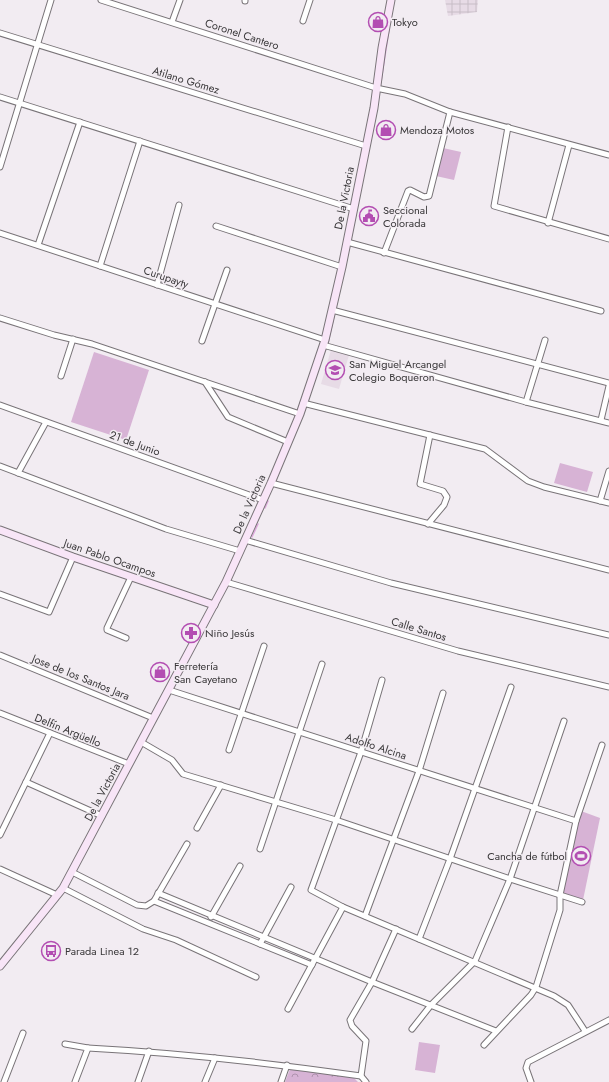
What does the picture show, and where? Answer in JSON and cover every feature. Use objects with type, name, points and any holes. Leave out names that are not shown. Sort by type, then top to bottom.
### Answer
[{"type":"main road","name":"De la Victoria","points":[[0,966],[57,896],[72,872],[226,582],[271,483],[300,414],[324,343],[342,266],[374,108],[391,0]]},
{"type":"main road","name":"Juan Pablo Ocampos","points":[[0,530],[73,557],[214,605]]},
{"type":"street","points":[[0,167],[51,0]]},
{"type":"street","name":"Coronel Cantero","points":[[101,0],[115,2],[376,88],[406,94],[450,112],[609,155]]},
{"type":"street","points":[[172,22],[180,0]]},
{"type":"street","points":[[303,21],[310,0]]},
{"type":"street","name":"Atilano Gómez","points":[[0,33],[366,146]]},
{"type":"street","points":[[0,97],[354,209]]},
{"type":"street","points":[[384,252],[408,191],[410,190],[424,197],[430,196],[450,112]]},
{"type":"street","points":[[38,245],[80,122]]},
{"type":"street","points":[[508,127],[494,206],[548,223],[609,239]]},
{"type":"street","points":[[100,266],[140,141]]},
{"type":"street","points":[[548,223],[569,145]]},
{"type":"street","points":[[157,285],[179,205]]},
{"type":"street","points":[[216,226],[342,266]]},
{"type":"street","name":"Curupayty","points":[[0,233],[157,285],[324,343],[526,402],[609,423]]},
{"type":"street","points":[[347,242],[601,311]]},
{"type":"street","points":[[202,341],[227,270]]},
{"type":"street","points":[[332,310],[609,384],[601,420]]},
{"type":"street","points":[[0,318],[73,339],[300,414]]},
{"type":"street","points":[[61,376],[73,339]]},
{"type":"street","points":[[526,402],[545,340]]},
{"type":"street","points":[[205,382],[228,417],[288,442]]},
{"type":"street","points":[[304,402],[485,449],[520,476],[541,486],[609,503]]},
{"type":"street","name":"21 de Junio","points":[[0,405],[263,500]]},
{"type":"street","points":[[18,473],[46,422]]},
{"type":"street","points":[[428,524],[444,505],[447,497],[446,493],[443,491],[420,484],[430,435]]},
{"type":"street","points":[[0,466],[166,529],[240,551]]},
{"type":"street","points":[[600,501],[609,471]]},
{"type":"street","points":[[271,483],[609,570]]},
{"type":"street","points":[[245,540],[391,582],[609,635]]},
{"type":"street","points":[[0,594],[49,612],[73,557]]},
{"type":"street","points":[[126,638],[107,630],[107,628],[131,577]]},
{"type":"street","name":"Calle Santos","points":[[226,582],[458,651],[609,687]]},
{"type":"street","points":[[229,750],[264,646]]},
{"type":"street","name":"Jose de los Santos Jara","points":[[0,655],[154,718]]},
{"type":"street","points":[[260,849],[322,664]]},
{"type":"street","points":[[382,680],[361,752],[311,890],[365,916],[536,987],[566,1003],[585,1031]]},
{"type":"street","points":[[419,939],[450,859],[511,687]]},
{"type":"street","name":"Adolfo Alcina","points":[[169,690],[576,821]]},
{"type":"street","points":[[365,916],[419,771],[443,694]]},
{"type":"street","name":"Delfín Argüello","points":[[0,713],[129,764]]},
{"type":"street","points":[[412,1030],[431,1005],[475,961],[510,879],[536,809],[564,721]]},
{"type":"street","points":[[0,835],[50,733]]},
{"type":"street","points":[[141,742],[172,760],[183,774],[336,820],[582,902]]},
{"type":"street","points":[[484,1045],[531,995],[536,987],[560,910],[560,895],[576,821],[602,745]]},
{"type":"street","points":[[26,782],[102,816]]},
{"type":"street","points":[[197,828],[221,785]]},
{"type":"street","points":[[72,872],[137,904],[146,906],[154,901],[185,845],[187,844]]},
{"type":"street","points":[[208,923],[240,866]]},
{"type":"street","points":[[0,869],[57,896]]},
{"type":"street","points":[[63,888],[143,929],[176,940],[256,977]]},
{"type":"street","points":[[260,944],[291,888]]},
{"type":"street","points":[[158,893],[372,982],[496,1031]]},
{"type":"street","points":[[154,901],[312,965]]},
{"type":"street","points":[[288,1010],[343,906]]},
{"type":"street","points":[[361,1076],[367,1044],[365,1039],[352,1026],[350,1020],[372,982],[396,929]]},
{"type":"street","points":[[531,1082],[526,1068],[528,1062],[585,1031],[609,1020]]},
{"type":"street","points":[[4,1082],[23,1033]]},
{"type":"street","points":[[65,1044],[88,1048],[150,1051],[287,1065],[361,1076],[366,1082]]},
{"type":"street","points":[[75,1082],[88,1048]]},
{"type":"street","points":[[138,1082],[150,1051]]},
{"type":"street","points":[[205,1082],[215,1058]]},
{"type":"street","points":[[281,1082],[287,1065]]},
{"type":"shaded area","points":[[445,0],[478,0],[477,12],[448,16]]},
{"type":"shaded area","name":"San Miguel Arcangel Colegio Boqueron","points":[[331,350],[349,355],[339,389],[321,384]]},
{"type":"green space","points":[[443,148],[461,152],[454,180],[436,176]]},
{"type":"green space","points":[[94,352],[149,370],[126,440],[71,422]]},
{"type":"green space","points":[[560,463],[593,472],[587,492],[554,483]]},
{"type":"green space","name":"Cancha de fútbol","points":[[581,811],[600,818],[583,900],[562,894]]},
{"type":"green space","points":[[419,1042],[440,1045],[435,1073],[415,1070]]},
{"type":"green space","points":[[290,1069],[353,1077],[358,1082],[285,1082]]},
{"type":"waterway","points":[[381,82],[389,30]]},
{"type":"waterway","points":[[328,343],[334,316]]},
{"type":"waterway","points":[[265,508],[268,501]]},
{"type":"waterway","points":[[252,537],[258,524]]},
{"type":"place","name":"Tokyo","points":[[378,22]]},
{"type":"place","name":"Mendoza Motos","points":[[386,130]]},
{"type":"place","name":"Seccional Colorada","points":[[369,216]]},
{"type":"place","name":"San Miguel Arcangel Colegio Boqueron","points":[[335,370]]},
{"type":"place","name":"Niño Jesús","points":[[191,633]]},
{"type":"place","name":"Ferretería San Cayetano","points":[[160,672]]},
{"type":"place","name":"Cancha de fútbol","points":[[581,856]]},
{"type":"place","name":"Parada Linea 12","points":[[51,951]]}]
